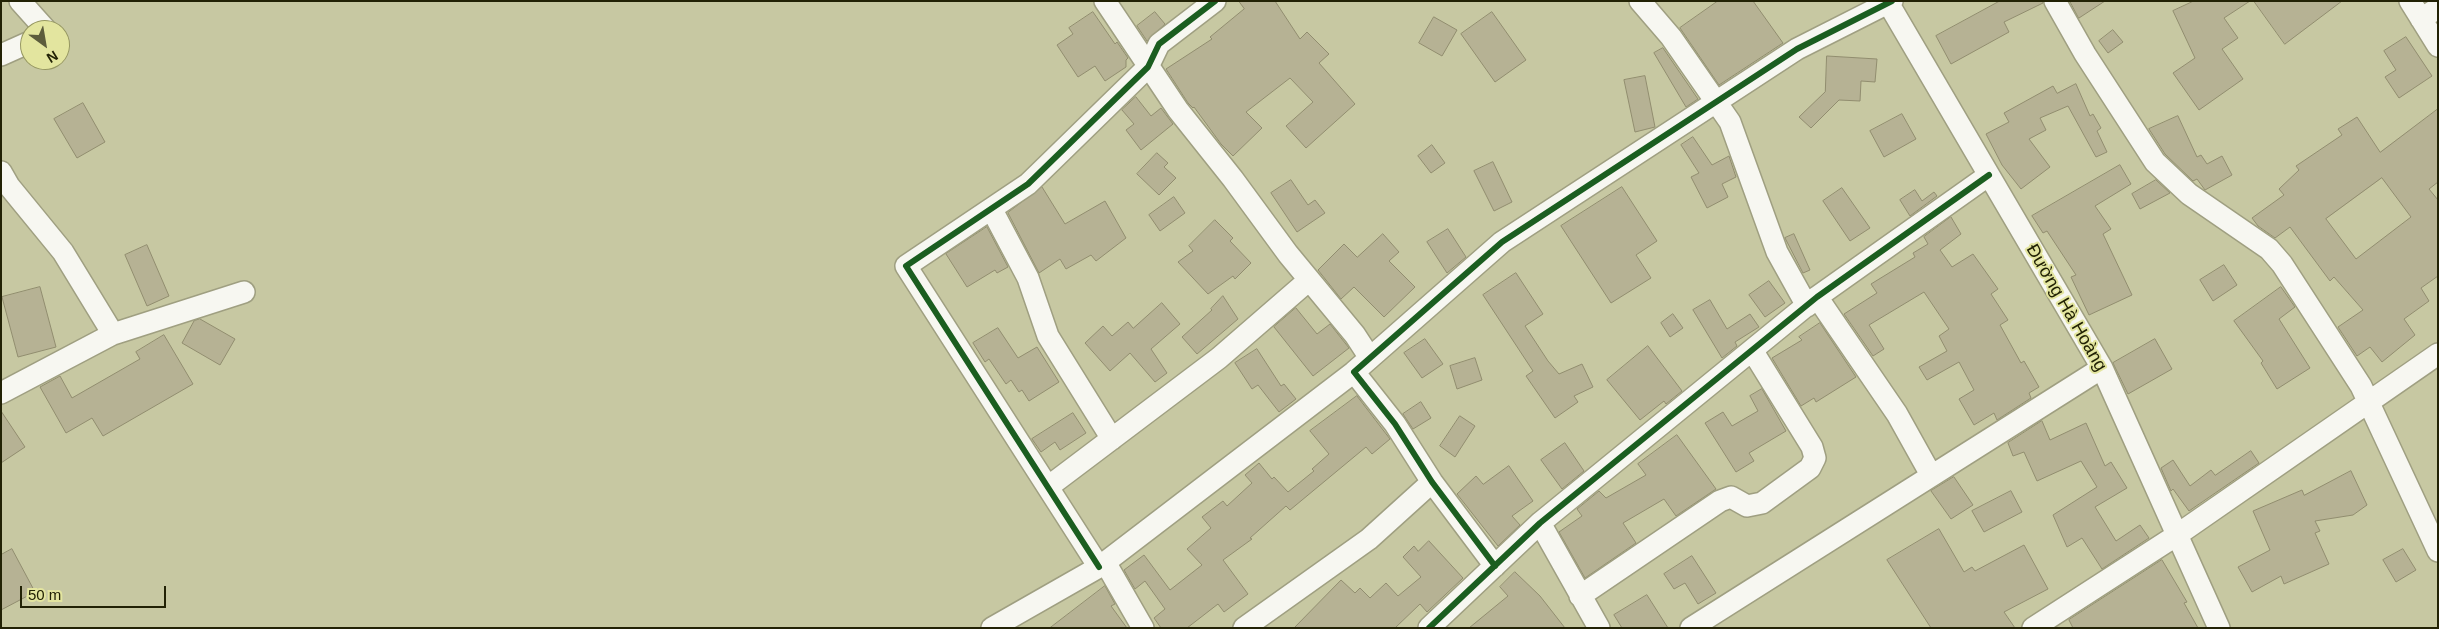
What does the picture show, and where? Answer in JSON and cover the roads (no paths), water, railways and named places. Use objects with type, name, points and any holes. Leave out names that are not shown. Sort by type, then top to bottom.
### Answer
[{"type":"street","points":[[20,1],[37,20]]},
{"type":"street","points":[[1105,1],[1178,110],[1309,280],[1355,335],[1362,365],[1395,424],[1432,482],[1495,566]]},
{"type":"street","points":[[1144,628],[1048,487],[906,266],[1028,184],[1148,66],[1159,44],[1215,1]]},
{"type":"street","points":[[1640,1],[1671,38],[1730,122],[1744,157],[1758,206],[1777,252],[1896,414],[1932,475]]},
{"type":"street","points":[[2055,1],[2085,54],[2155,162],[2189,194],[2269,249],[2282,264],[2361,386],[2438,551]]},
{"type":"street","points":[[992,628],[1102,564],[1362,365],[1502,242],[1798,50],[1889,2]]},
{"type":"street","name":"Đường Hà Hoàng","points":[[1889,2],[2102,368],[2220,628]]},
{"type":"street","points":[[2423,9],[2438,46]]},
{"type":"street","points":[[1,55],[20,46]]},
{"type":"street","points":[[1,172],[9,186],[63,252],[113,334]]},
{"type":"street","points":[[1429,628],[1540,523],[1812,301],[1989,175]]},
{"type":"street","points":[[992,210],[1028,278],[1048,336],[1112,440]]},
{"type":"street","points":[[1048,487],[1219,358],[1309,280]]},
{"type":"street","points":[[1,392],[113,334],[244,292]]},
{"type":"street","points":[[1580,596],[1720,501],[1731,497],[1747,506],[1762,503],[1810,468],[1815,458],[1812,447],[1752,350]]},
{"type":"street","points":[[2033,628],[2178,535],[2438,354]]},
{"type":"street","points":[[1691,628],[2102,368]]},
{"type":"street","points":[[1244,628],[1369,539],[1432,482]]},
{"type":"street","points":[[1540,523],[1599,628]]}]
